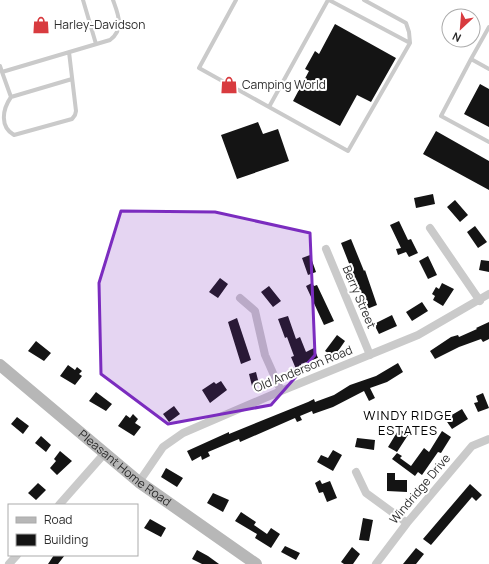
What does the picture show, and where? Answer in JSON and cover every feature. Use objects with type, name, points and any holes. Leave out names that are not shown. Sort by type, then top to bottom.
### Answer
[{"type":"street","points":[[430,228],[480,301]]},
{"type":"street","name":"Berry Street","points":[[326,249],[370,355]]},
{"type":"street","name":"Old Anderson Road","points":[[139,482],[163,447],[183,433],[281,390],[418,335],[480,301],[489,294]]},
{"type":"street","points":[[240,298],[255,311],[265,355],[281,390]]},
{"type":"street","name":"Pleasant Home Road","points":[[0,365],[139,482],[256,564]]},
{"type":"street","name":"Windridge Drive","points":[[376,564],[472,446],[489,439]]},
{"type":"street","points":[[61,504],[104,454]]},
{"type":"street","points":[[356,472],[366,493],[407,524]]},
{"type":"street","points":[[9,564],[15,556]]},
{"type":"lane","points":[[83,0],[96,44]]},
{"type":"lane","points":[[2,72],[110,40],[116,35],[119,18],[113,0]]},
{"type":"lane","points":[[236,0],[199,68],[348,151],[410,43],[406,23],[364,0]]},
{"type":"lane","points":[[269,107],[329,0],[410,43]]},
{"type":"lane","points":[[489,27],[441,116],[489,142]]},
{"type":"lane","points":[[69,52],[76,111],[75,116],[14,135],[6,131],[2,119],[2,113],[11,97],[72,79]]},
{"type":"lane","points":[[472,59],[489,69]]},
{"type":"lane","points":[[0,66],[11,97]]},
{"type":"highlighted area","points":[[121,211],[215,212],[310,233],[315,355],[271,405],[168,424],[101,374],[99,283]]},
{"type":"building","points":[[335,24],[396,58],[371,102],[357,95],[340,126],[293,101],[309,71],[305,69],[315,51],[319,54]]},
{"type":"building","points":[[480,84],[489,89],[489,127],[464,114]]},
{"type":"building","points":[[258,122],[263,134],[278,129],[289,161],[237,179],[221,135]]},
{"type":"building","points":[[436,131],[489,161],[489,190],[423,154]]},
{"type":"building","points":[[433,194],[435,204],[416,208],[414,198]]},
{"type":"building","points":[[455,200],[468,215],[460,222],[447,207]]},
{"type":"building","points":[[399,221],[408,240],[411,239],[418,253],[409,257],[406,252],[398,255],[396,249],[401,248],[390,225]]},
{"type":"building","points":[[475,226],[487,242],[478,248],[467,232]]},
{"type":"building","points":[[351,239],[364,271],[365,270],[377,305],[367,309],[341,243]]},
{"type":"building","points":[[310,255],[316,272],[308,275],[302,258]]},
{"type":"building","points":[[428,256],[437,275],[428,279],[419,261]]},
{"type":"building","points":[[481,260],[489,261],[489,272],[479,270]]},
{"type":"building","points":[[220,278],[228,284],[218,298],[209,292]]},
{"type":"building","points":[[312,283],[314,286],[317,285],[334,321],[324,325],[306,286]]},
{"type":"building","points":[[442,283],[454,289],[443,306],[433,300],[435,296],[432,294],[436,287],[439,289]]},
{"type":"building","points":[[269,286],[281,301],[273,307],[261,292]]},
{"type":"building","points":[[422,302],[428,311],[412,321],[406,312]]},
{"type":"building","points":[[392,315],[397,326],[379,334],[374,324]]},
{"type":"building","points":[[288,316],[296,339],[300,337],[306,352],[314,348],[318,358],[301,364],[302,367],[296,369],[291,357],[294,356],[278,319]]},
{"type":"building","points":[[237,318],[251,360],[241,364],[228,322]]},
{"type":"building","points":[[489,322],[489,339],[483,342],[481,339],[459,347],[435,359],[430,351],[451,337],[458,335],[459,337]]},
{"type":"building","points":[[337,335],[345,341],[334,357],[325,351]]},
{"type":"building","points":[[36,341],[51,353],[44,361],[28,351]]},
{"type":"building","points":[[398,363],[403,372],[387,382],[370,388],[375,398],[369,401],[364,391],[333,407],[313,414],[312,411],[300,416],[302,420],[297,422],[295,418],[240,442],[239,439],[208,452],[210,456],[202,460],[201,456],[192,461],[187,451],[229,432],[229,434],[314,399],[315,402],[334,395],[350,385],[376,376]]},
{"type":"building","points":[[68,365],[75,370],[77,367],[82,371],[79,374],[82,376],[75,385],[60,376]]},
{"type":"building","points":[[256,372],[259,384],[252,386],[249,374]]},
{"type":"building","points":[[221,381],[227,390],[210,403],[202,390],[214,382],[216,384]]},
{"type":"building","points":[[96,392],[112,404],[106,411],[89,401]]},
{"type":"building","points":[[483,393],[489,408],[478,412],[474,403],[478,402],[476,396]]},
{"type":"building","points":[[174,406],[180,414],[169,422],[163,414]]},
{"type":"building","points":[[462,409],[468,419],[452,429],[445,419]]},
{"type":"building","points":[[133,414],[138,419],[135,423],[141,427],[134,436],[118,426],[126,415],[130,418]]},
{"type":"building","points":[[17,417],[29,426],[23,434],[11,424]]},
{"type":"building","points":[[399,429],[408,435],[397,452],[388,447]]},
{"type":"building","points":[[442,431],[451,437],[441,453],[438,452],[422,475],[418,472],[415,476],[392,459],[397,453],[402,456],[400,458],[411,466],[424,448],[429,452]]},
{"type":"building","points":[[41,436],[51,445],[46,452],[35,443]]},
{"type":"building","points":[[357,438],[375,440],[374,450],[355,447]]},
{"type":"building","points":[[333,450],[342,455],[333,471],[317,462],[321,455],[328,458]]},
{"type":"building","points":[[60,451],[72,461],[57,475],[50,468],[56,461],[54,459]]},
{"type":"building","points":[[166,468],[183,478],[177,487],[161,477]]},
{"type":"building","points":[[387,473],[395,473],[395,480],[407,480],[407,492],[387,491]]},
{"type":"building","points":[[320,480],[322,484],[330,481],[337,498],[327,502],[323,492],[319,493],[315,483]]},
{"type":"building","points":[[38,483],[46,490],[36,500],[28,493]]},
{"type":"building","points":[[470,484],[482,495],[476,501],[472,497],[431,545],[423,539]]},
{"type":"building","points":[[213,493],[229,500],[223,512],[207,503]]},
{"type":"building","points":[[241,512],[256,522],[254,525],[267,534],[271,528],[280,534],[271,548],[255,538],[257,534],[235,521]]},
{"type":"building","points":[[363,518],[373,520],[369,541],[359,540]]},
{"type":"building","points":[[150,519],[166,528],[161,537],[144,528]]},
{"type":"building","points":[[285,546],[300,553],[296,560],[281,552]]},
{"type":"building","points":[[352,547],[360,554],[353,564],[344,564],[341,562]]},
{"type":"building","points":[[416,548],[424,554],[416,564],[403,564]]},
{"type":"building","points":[[197,550],[219,564],[202,564],[192,559]]},
{"type":"building","points":[[53,556],[64,556],[58,564],[48,564]]},
{"type":"place","name":"Harley-Davidson","points":[[41,25]]},
{"type":"place","name":"Camping World","points":[[229,85]]},
{"type":"district","name":"WINDY RIDGE ESTATES","points":[[408,422]]}]
